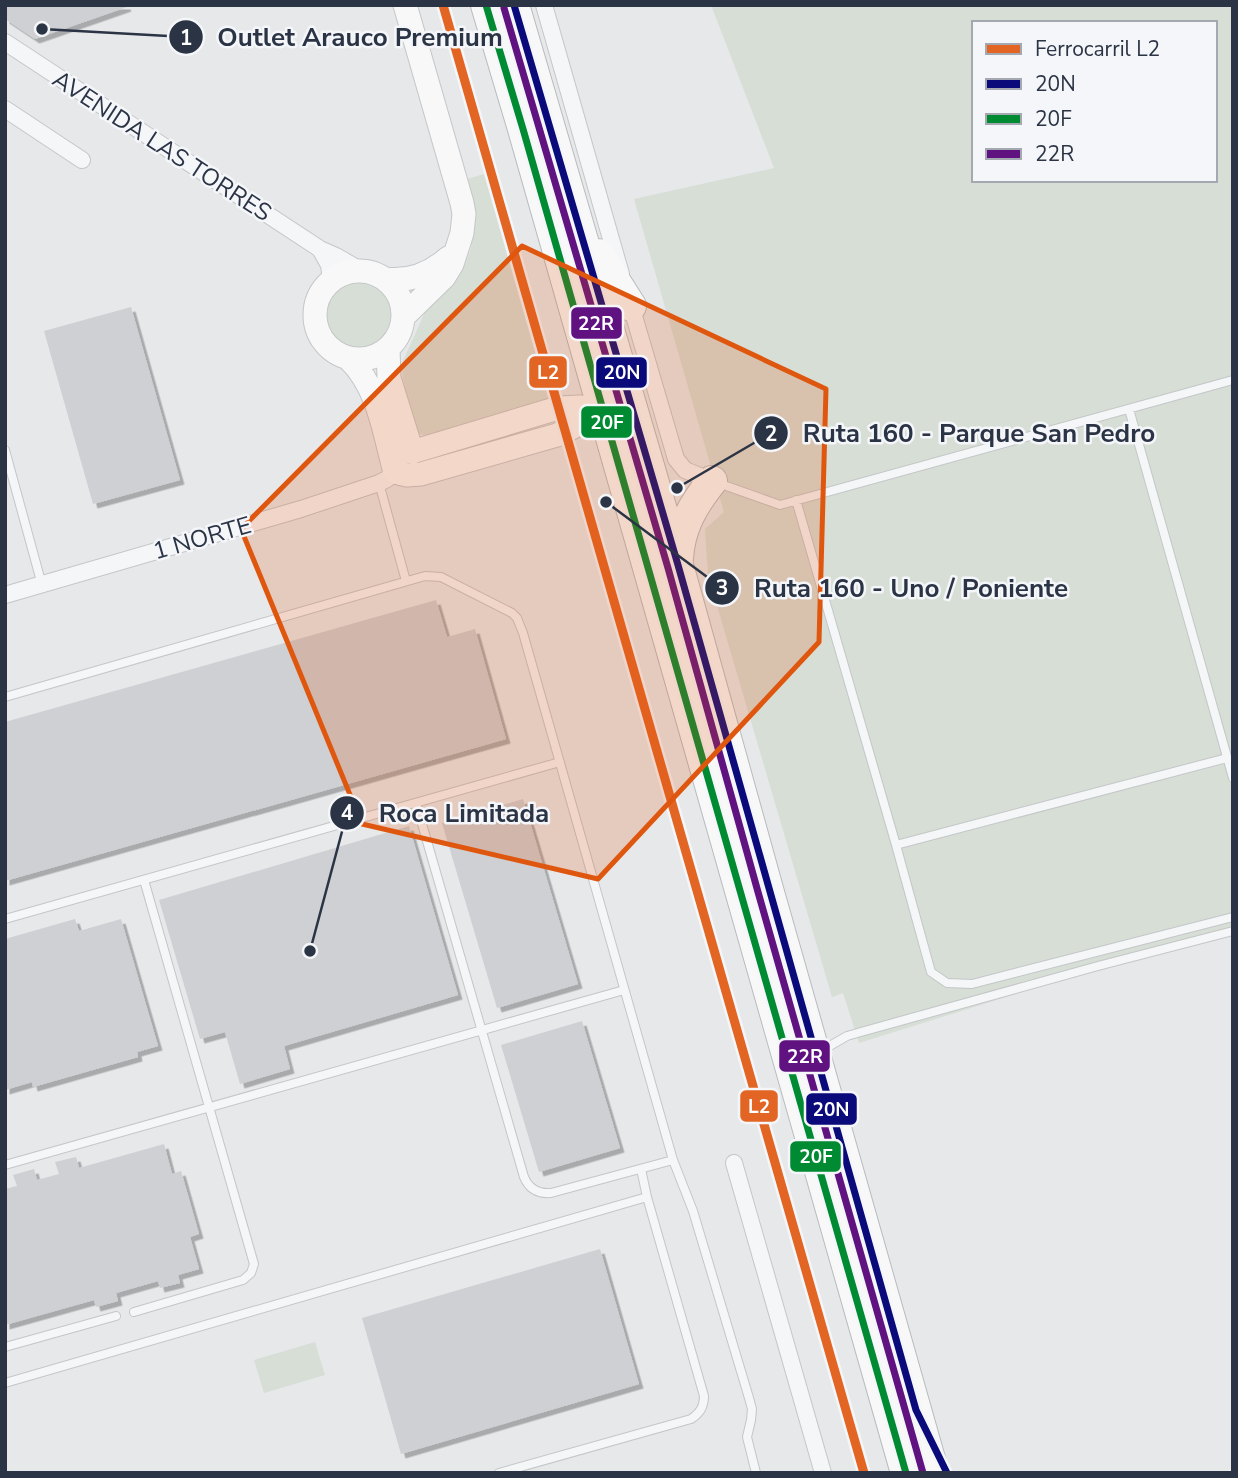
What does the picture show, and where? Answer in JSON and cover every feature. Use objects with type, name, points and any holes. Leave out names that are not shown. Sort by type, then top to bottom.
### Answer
[{"type":"highway","points":[[486,5],[906,1473]]},
{"type":"highway","points":[[514,5],[678,565],[934,1473]]},
{"type":"highway","points":[[577,221],[631,306]]},
{"type":"highway","points":[[678,565],[679,545],[686,522],[694,505],[712,481]]},
{"type":"highway","points":[[916,1410],[947,1473]]},
{"type":"street","points":[[404,316],[444,277],[452,264],[463,224],[462,203],[405,5]]},
{"type":"street","points":[[544,5],[676,460],[685,470],[712,481]]},
{"type":"street","name":"AVENIDA LAS TORRES","points":[[5,42],[320,249],[362,271]]},
{"type":"street","points":[[5,109],[82,160]]},
{"type":"street","points":[[320,249],[329,265],[331,281]]},
{"type":"street","points":[[385,279],[397,291],[404,316],[399,334],[388,349],[369,359],[349,359],[324,343],[316,326],[315,316],[319,297],[331,281],[346,273],[362,271],[385,279],[407,279],[425,274],[456,251]]},
{"type":"street","points":[[387,477],[412,452],[389,378],[388,349]]},
{"type":"street","points":[[349,359],[364,376],[374,398],[387,477]]},
{"type":"street","name":"1 NORTE","points":[[5,595],[301,509],[387,477],[421,474],[546,438],[573,428],[602,410],[631,401]]},
{"type":"street","name":"1 NORTE","points":[[412,452],[558,408],[602,410]]},
{"type":"street","points":[[734,1163],[823,1473]]},
{"type":"lane","points":[[712,481],[780,505],[1233,380]]},
{"type":"lane","points":[[1129,409],[1233,778]]},
{"type":"lane","points":[[5,450],[42,584]]},
{"type":"lane","points":[[387,477],[407,581]]},
{"type":"lane","points":[[796,500],[931,972],[947,983],[972,984],[1233,917]]},
{"type":"lane","points":[[5,697],[425,576],[440,577],[506,609],[517,618],[673,1160],[693,1211],[749,1398],[752,1409],[747,1437],[756,1473]]},
{"type":"lane","points":[[896,845],[1227,758]]},
{"type":"lane","points":[[5,919],[560,762]]},
{"type":"lane","points":[[416,803],[524,1177],[533,1190],[538,1193],[551,1193],[673,1160]]},
{"type":"lane","points":[[134,1312],[243,1280],[253,1269],[253,1259],[144,880]]},
{"type":"lane","points":[[815,1055],[847,1036],[1233,931]]},
{"type":"lane","points":[[5,1165],[624,990]]},
{"type":"lane","points":[[499,1473],[691,1419],[703,1407],[704,1396],[641,1169]]},
{"type":"lane","points":[[5,1383],[647,1197]]},
{"type":"lane","points":[[5,1347],[116,1316]]},
{"type":"highlighted area","points":[[522,246],[826,389],[819,642],[598,879],[362,824],[241,529]]},
{"type":"shaded area","points":[[711,5],[1233,5],[1233,934],[1057,981],[859,1043],[843,993],[832,997],[708,575],[705,529],[724,512],[634,199],[774,168]]},
{"type":"shaded area","points":[[484,174],[549,400],[425,435],[418,434],[414,429],[402,363],[425,312],[456,281],[464,267],[475,226],[467,179]]},
{"type":"shaded area","points":[[359,282],[372,285],[383,292],[390,303],[393,316],[390,329],[383,340],[372,347],[359,350],[346,347],[335,340],[328,329],[325,316],[328,303],[335,292],[346,285]]},
{"type":"shaded area","points":[[315,1342],[325,1375],[264,1393],[254,1360]]},
{"type":"building","points":[[5,5],[127,7],[35,39],[5,19]]},
{"type":"building","points":[[131,307],[180,480],[93,504],[44,331]]},
{"type":"building","points":[[436,600],[447,637],[475,629],[506,739],[5,881],[5,722]]},
{"type":"building","points":[[523,799],[578,984],[497,1008],[442,823]]},
{"type":"building","points":[[409,826],[458,995],[284,1046],[290,1069],[240,1084],[225,1032],[200,1039],[159,900]]},
{"type":"building","points":[[75,919],[79,931],[121,919],[158,1046],[137,1052],[138,1057],[33,1087],[32,1082],[5,1090],[5,939]]},
{"type":"building","points":[[582,1021],[620,1148],[539,1172],[501,1045]]},
{"type":"building","points":[[164,1144],[172,1174],[181,1171],[199,1234],[190,1237],[199,1269],[178,1275],[180,1283],[160,1288],[158,1281],[116,1293],[118,1301],[96,1307],[94,1300],[5,1325],[5,1189],[17,1186],[13,1175],[34,1169],[37,1180],[59,1174],[55,1162],[76,1157],[79,1168]]},
{"type":"building","points":[[600,1249],[639,1384],[401,1454],[362,1318]]},
{"type":"rail line","name":"L2","points":[[443,5],[864,1473]]},
{"type":"transit line","name":"20F","points":[[486,5],[906,1473]]},
{"type":"transit line","name":"20N","points":[[514,5],[678,565],[916,1410],[947,1473]]},
{"type":"transit line","name":"22R","points":[[504,8],[668,568],[923,1473]]},
{"type":"place","name":"Outlet Arauco Premium","points":[[42,29]]},
{"type":"place","name":"Ruta 160 - Parque San Pedro","points":[[677,488]]},
{"type":"place","name":"Ruta 160 - Uno / Poniente","points":[[606,502]]},
{"type":"place","name":"Roca Limitada","points":[[310,951]]}]
